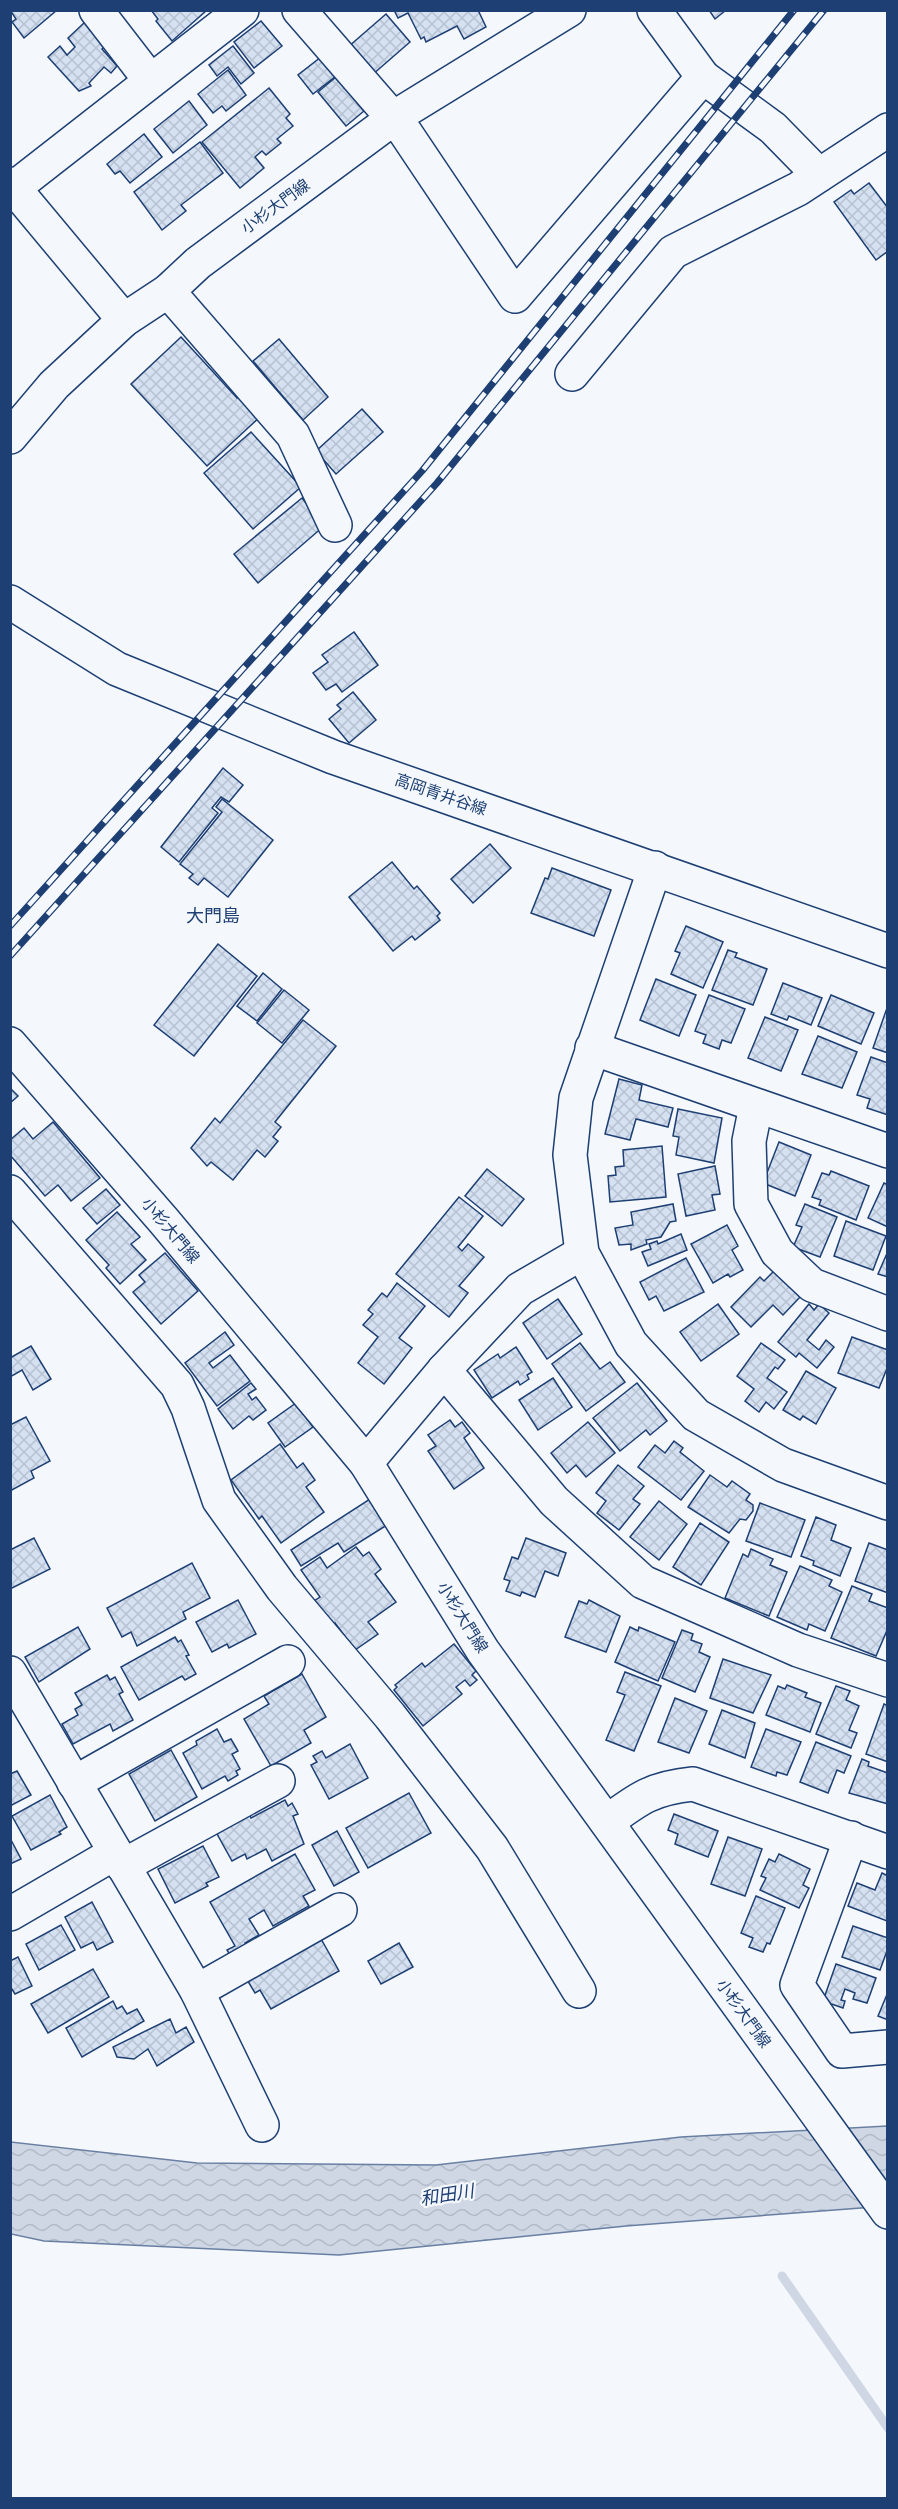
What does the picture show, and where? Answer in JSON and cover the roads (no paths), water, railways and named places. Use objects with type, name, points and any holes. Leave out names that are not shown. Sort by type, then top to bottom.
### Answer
[{"type":"street","points":[[96,10],[150,80]]},
{"type":"street","points":[[124,320],[12,188],[242,10]]},
{"type":"street","points":[[299,10],[392,120],[405,132],[515,296],[703,77]]},
{"type":"street","points":[[654,10],[703,77],[773,128],[819,175]]},
{"type":"street","name":"小杉大門線","points":[[10,437],[54,385],[124,320],[168,291],[198,263],[392,120],[552,15]]},
{"type":"street","points":[[572,374],[673,252],[798,189],[888,130]]},
{"type":"street","points":[[168,291],[293,435],[334,525]]},
{"type":"street","name":"高岡青井谷線","points":[[10,602],[117,669],[333,757],[888,951]]},
{"type":"street","points":[[654,868],[576,1098],[570,1155],[582,1253],[631,1344],[696,1415],[783,1465],[888,1503]]},
{"type":"street","name":"小杉大門線","points":[[10,1044],[164,1221],[366,1463],[483,1651],[888,2212]]},
{"type":"street","points":[[592,1048],[888,1151]]},
{"type":"street","points":[[756,1106],[749,1141],[751,1204],[777,1252],[812,1285],[888,1314]]},
{"type":"street","points":[[10,1192],[177,1385],[188,1408],[219,1500],[282,1588],[390,1716],[492,1848],[579,1991]]},
{"type":"street","points":[[366,1463],[444,1370],[520,1289],[582,1253]]},
{"type":"street","points":[[444,1370],[554,1501],[643,1582],[798,1650],[888,1680]]},
{"type":"street","points":[[74,1783],[288,1662]]},
{"type":"street","points":[[10,1673],[197,1990],[262,2125]]},
{"type":"street","points":[[10,1914],[278,1781]]},
{"type":"street","points":[[607,1822],[635,1801],[663,1787],[693,1784],[888,1852]]},
{"type":"street","points":[[851,1838],[796,1985],[842,2050],[888,2047]]},
{"type":"street","points":[[197,1990],[340,1911]]},
{"type":"water","name":"和田川","points":[[887,2126],[887,2206],[626,2226],[339,2255],[44,2241],[11,2234],[11,2142],[197,2163],[436,2165],[681,2137]]},
{"type":"waterway","points":[[782,2276],[888,2428]]},
{"type":"railway","points":[[10,926],[422,471],[794,10]]},
{"type":"railway","points":[[10,956],[437,483],[824,10]]},
{"type":"district","name":"大門島","points":[[213,916]]}]
